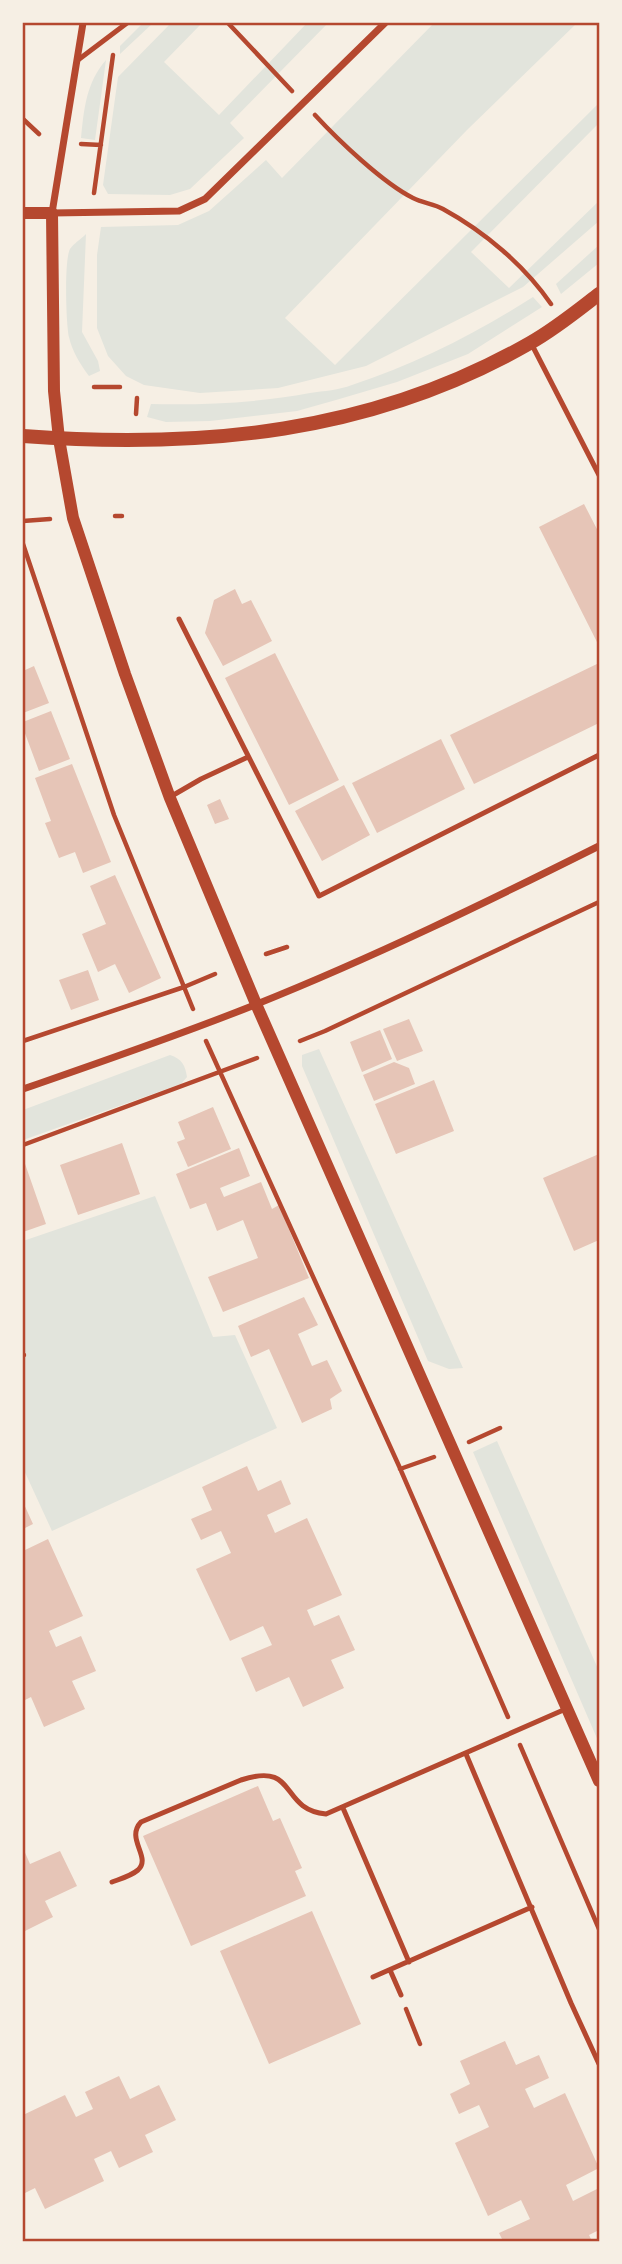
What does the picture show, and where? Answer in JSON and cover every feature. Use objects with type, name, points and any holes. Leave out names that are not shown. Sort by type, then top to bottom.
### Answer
[{"type":"main road","points":[[23,436],[164,441],[244,436],[303,427],[365,412],[443,385],[531,343],[599,294]]},
{"type":"street","points":[[83,23],[52,213],[54,391],[59,439],[73,518],[170,797],[256,1004],[599,1781]]},
{"type":"street","points":[[23,212],[179,211],[205,199],[385,23]]},
{"type":"street","points":[[23,1089],[256,1004],[508,891],[599,846]]},
{"type":"lane","points":[[78,60],[127,23]]},
{"type":"lane","points":[[531,343],[599,475]]},
{"type":"lane","points":[[179,620],[319,896],[599,755]]},
{"type":"lane","points":[[170,797],[248,757]]},
{"type":"lane","points":[[112,1882],[142,1866],[143,1860],[135,1836],[135,1828],[141,1822],[253,1776],[273,1775],[279,1778],[294,1798],[310,1812],[326,1814],[568,1708]]},
{"type":"lane","points":[[466,1754],[599,2063]]},
{"type":"lane","points":[[343,1808],[410,1962]]},
{"type":"lane","points":[[373,1977],[532,1907]]},
{"type":"lane","points":[[390,1970],[401,1995]]},
{"type":"path","points":[[228,23],[328,129],[376,172],[413,198],[441,207],[478,230],[514,261],[552,305]]},
{"type":"path","points":[[94,193],[114,49]]},
{"type":"path","points":[[23,119],[39,134]]},
{"type":"path","points":[[79,144],[101,145]]},
{"type":"path","points":[[94,387],[120,387]]},
{"type":"path","points":[[136,414],[137,398]]},
{"type":"path","points":[[23,521],[50,519]]},
{"type":"path","points":[[23,544],[114,815],[194,1011]]},
{"type":"path","points":[[300,1041],[599,902]]},
{"type":"path","points":[[266,954],[287,947]]},
{"type":"path","points":[[23,1041],[215,974]]},
{"type":"path","points":[[206,1041],[400,1469],[599,1929]]},
{"type":"path","points":[[23,1145],[257,1058]]},
{"type":"path","points":[[465,1444],[500,1428]]},
{"type":"path","points":[[400,1469],[434,1457]]},
{"type":"path","points":[[407,2011],[420,2044]]},
{"type":"shaded area","points":[[143,23],[153,23],[120,54],[120,46]]},
{"type":"shaded area","points":[[171,23],[202,23],[164,62],[219,115],[307,23],[328,23],[230,123],[244,138],[190,189],[170,195],[108,194],[103,185],[118,77]]},
{"type":"shaded area","points":[[434,23],[577,23],[467,130],[285,318],[335,365],[599,103],[599,123],[471,252],[509,288],[599,201],[599,221],[523,287],[366,366],[278,388],[200,393],[144,385],[126,376],[108,356],[97,328],[97,255],[101,227],[178,225],[209,211],[266,160],[282,178]]},
{"type":"shaded area","points":[[106,60],[95,140],[81,138],[90,87]]},
{"type":"shaded area","points":[[86,234],[82,332],[98,361],[100,371],[89,376],[70,342],[66,306],[68,255],[71,247]]},
{"type":"shaded area","points":[[599,245],[599,263],[561,294],[556,284]]},
{"type":"shaded area","points":[[533,297],[542,307],[468,354],[397,382],[297,411],[210,421],[166,422],[147,417],[151,404],[251,401],[347,387],[446,347]]},
{"type":"shaded area","points":[[319,1049],[463,1368],[449,1369],[428,1361],[302,1066],[302,1055]]},
{"type":"shaded area","points":[[170,1055],[180,1061],[185,1069],[187,1077],[181,1084],[23,1140],[23,1110]]},
{"type":"shaded area","points":[[155,1196],[213,1337],[235,1335],[277,1428],[52,1531],[23,1468],[23,1241]]},
{"type":"shaded area","points":[[497,1441],[599,1671],[599,1743],[473,1452]]},
{"type":"building","points":[[584,504],[599,533],[599,646],[539,527]]},
{"type":"building","points":[[235,589],[242,604],[251,600],[272,641],[223,666],[205,633],[214,600]]},
{"type":"building","points":[[275,653],[339,780],[289,805],[225,678]]},
{"type":"building","points":[[599,663],[599,723],[474,784],[450,735]]},
{"type":"building","points":[[34,666],[49,703],[23,713],[23,671]]},
{"type":"building","points":[[51,711],[70,759],[39,771],[23,722]]},
{"type":"building","points":[[441,739],[465,789],[377,833],[352,783]]},
{"type":"building","points":[[72,764],[111,862],[83,873],[75,852],[59,858],[45,823],[51,821],[35,778]]},
{"type":"building","points":[[344,785],[370,835],[322,861],[295,811]]},
{"type":"building","points":[[220,799],[229,819],[215,824],[207,805]]},
{"type":"building","points":[[115,875],[161,978],[129,993],[115,964],[98,972],[82,934],[106,924],[90,886]]},
{"type":"building","points":[[88,970],[99,1000],[71,1010],[59,980]]},
{"type":"building","points":[[409,1019],[423,1051],[397,1061],[383,1029]]},
{"type":"building","points":[[380,1030],[392,1059],[362,1072],[350,1042]]},
{"type":"building","points":[[394,1062],[409,1068],[415,1084],[374,1101],[363,1075]]},
{"type":"building","points":[[434,1080],[454,1131],[396,1154],[375,1104]]},
{"type":"building","points":[[213,1107],[231,1149],[188,1167],[177,1142],[185,1139],[178,1122]]},
{"type":"building","points":[[122,1143],[140,1194],[78,1215],[60,1165]]},
{"type":"building","points":[[239,1148],[250,1176],[220,1188],[224,1197],[261,1182],[272,1209],[279,1205],[309,1278],[223,1312],[208,1277],[258,1258],[243,1220],[217,1231],[206,1203],[190,1209],[176,1174]]},
{"type":"building","points":[[599,1154],[599,1240],[574,1251],[543,1178]]},
{"type":"building","points":[[23,1158],[46,1224],[23,1232]]},
{"type":"building","points":[[304,1297],[318,1325],[298,1334],[312,1366],[327,1360],[342,1391],[330,1399],[332,1409],[302,1423],[269,1349],[251,1357],[238,1326]]},
{"type":"building","points":[[247,1466],[258,1491],[281,1480],[291,1504],[267,1515],[275,1533],[307,1518],[342,1595],[307,1610],[314,1626],[339,1615],[355,1650],[331,1660],[344,1688],[303,1707],[289,1677],[256,1692],[241,1658],[272,1645],[263,1626],[230,1641],[196,1569],[231,1553],[221,1531],[201,1540],[191,1519],[212,1510],[202,1487]]},
{"type":"building","points":[[23,1502],[33,1524],[23,1529]]},
{"type":"building","points":[[48,1539],[83,1616],[49,1631],[56,1647],[81,1636],[96,1671],[72,1681],[85,1709],[44,1727],[31,1697],[23,1701],[23,1551]]},
{"type":"building","points":[[258,1786],[273,1821],[280,1818],[302,1868],[295,1871],[306,1896],[191,1946],[143,1836]]},
{"type":"building","points":[[23,1848],[30,1864],[60,1851],[77,1886],[45,1901],[53,1917],[23,1932]]},
{"type":"building","points":[[312,1911],[361,2024],[269,2064],[220,1951]]},
{"type":"building","points":[[505,2041],[516,2065],[539,2055],[549,2078],[525,2089],[534,2108],[565,2093],[599,2168],[566,2185],[573,2201],[597,2189],[599,2230],[589,2235],[592,2241],[503,2241],[499,2233],[530,2219],[521,2200],[488,2216],[455,2143],[489,2127],[479,2105],[459,2114],[450,2094],[470,2084],[460,2061]]},
{"type":"building","points":[[119,2076],[130,2099],[159,2085],[176,2120],[145,2135],[153,2152],[119,2168],[111,2151],[94,2159],[104,2181],[45,2209],[35,2188],[23,2194],[23,2115],[65,2095],[76,2117],[93,2109],[85,2092]]}]
